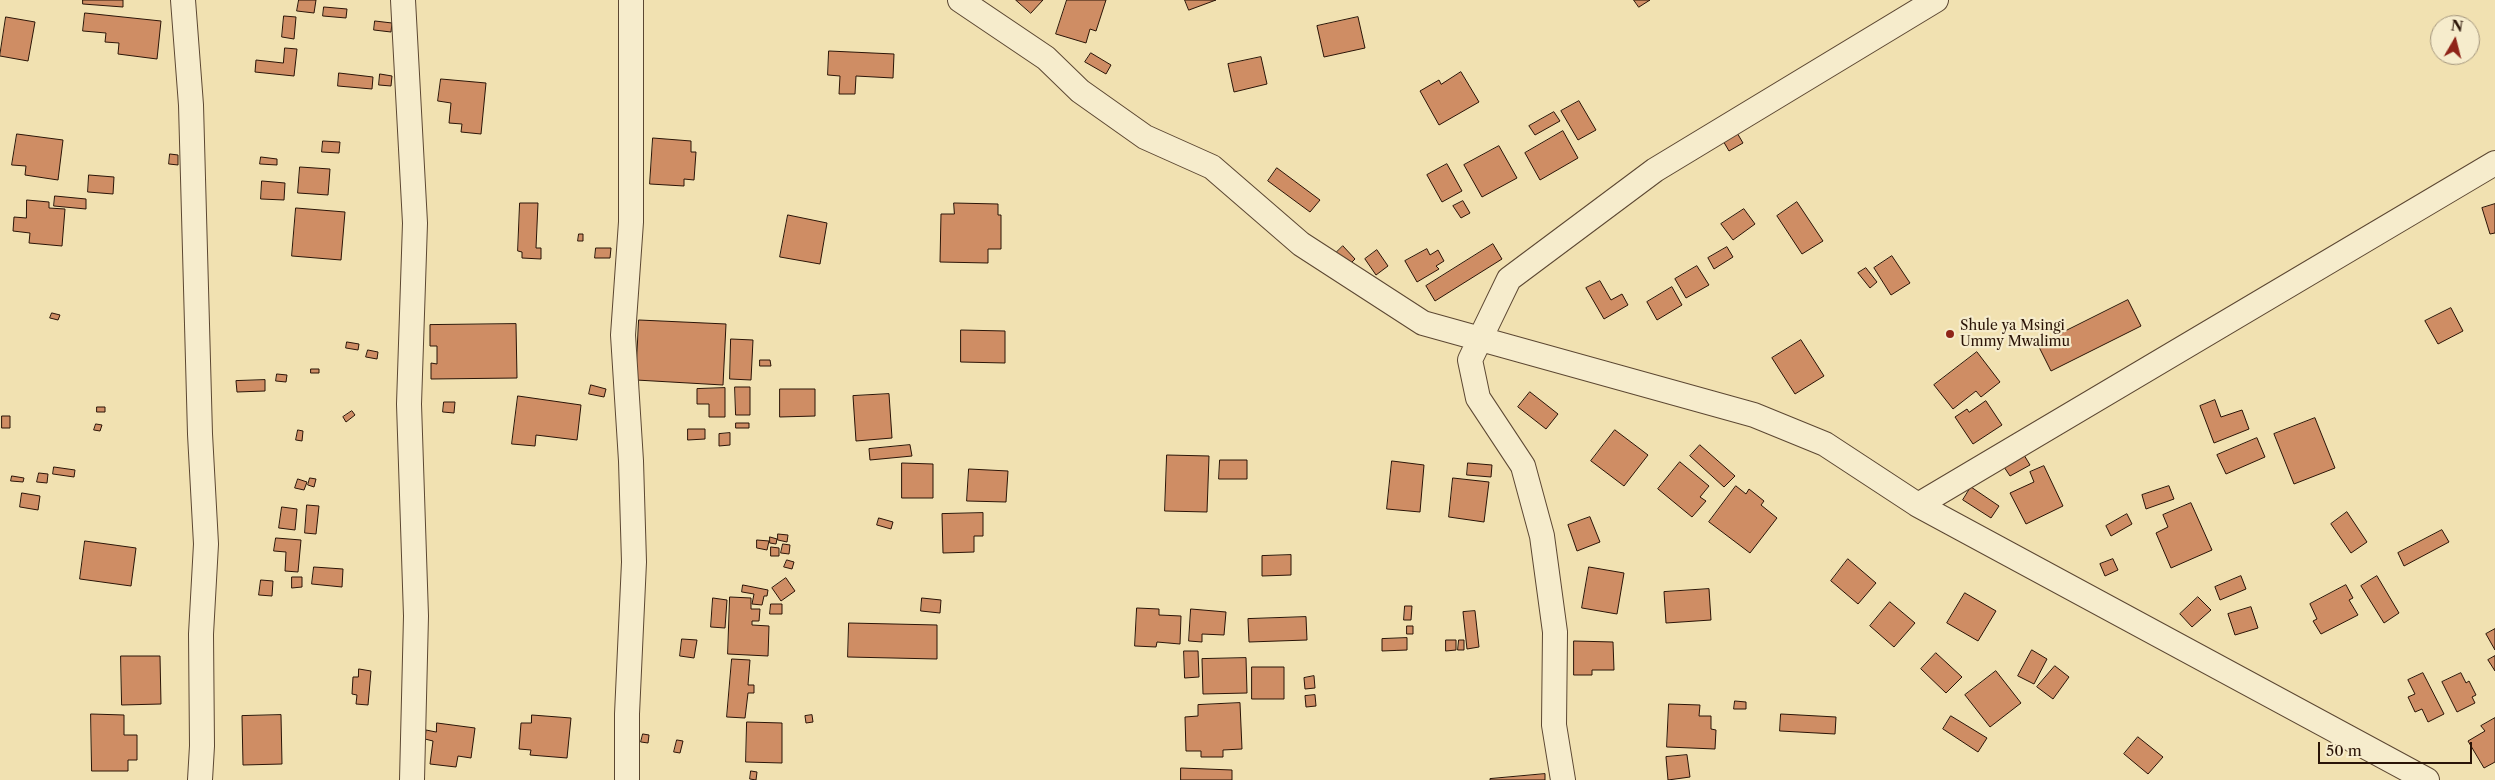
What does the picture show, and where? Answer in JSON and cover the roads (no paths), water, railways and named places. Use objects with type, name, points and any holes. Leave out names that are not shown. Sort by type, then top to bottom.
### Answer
[{"type":"street","points":[[182,0],[191,105],[198,368],[206,544],[201,634],[202,746],[200,780]]},
{"type":"street","points":[[403,0],[415,223],[409,404],[416,616],[412,780]]},
{"type":"street","points":[[627,780],[627,714],[634,562],[631,461],[623,335],[632,222],[631,0]]},
{"type":"street","points":[[960,0],[1046,58],[1080,91],[1145,137],[1212,167],[1301,244],[1423,323],[1754,416],[1825,444],[1918,504],[2427,780]]},
{"type":"street","points":[[1563,780],[1554,725],[1555,632],[1542,536],[1524,466],[1478,398],[1470,360],[1480,339],[1509,279],[1655,170],[1936,0]]},
{"type":"street","points":[[1918,504],[2495,163]]},
{"type":"place","name":"Shule ya Msingi Ummy Mwalimu","points":[[1950,334]]}]
